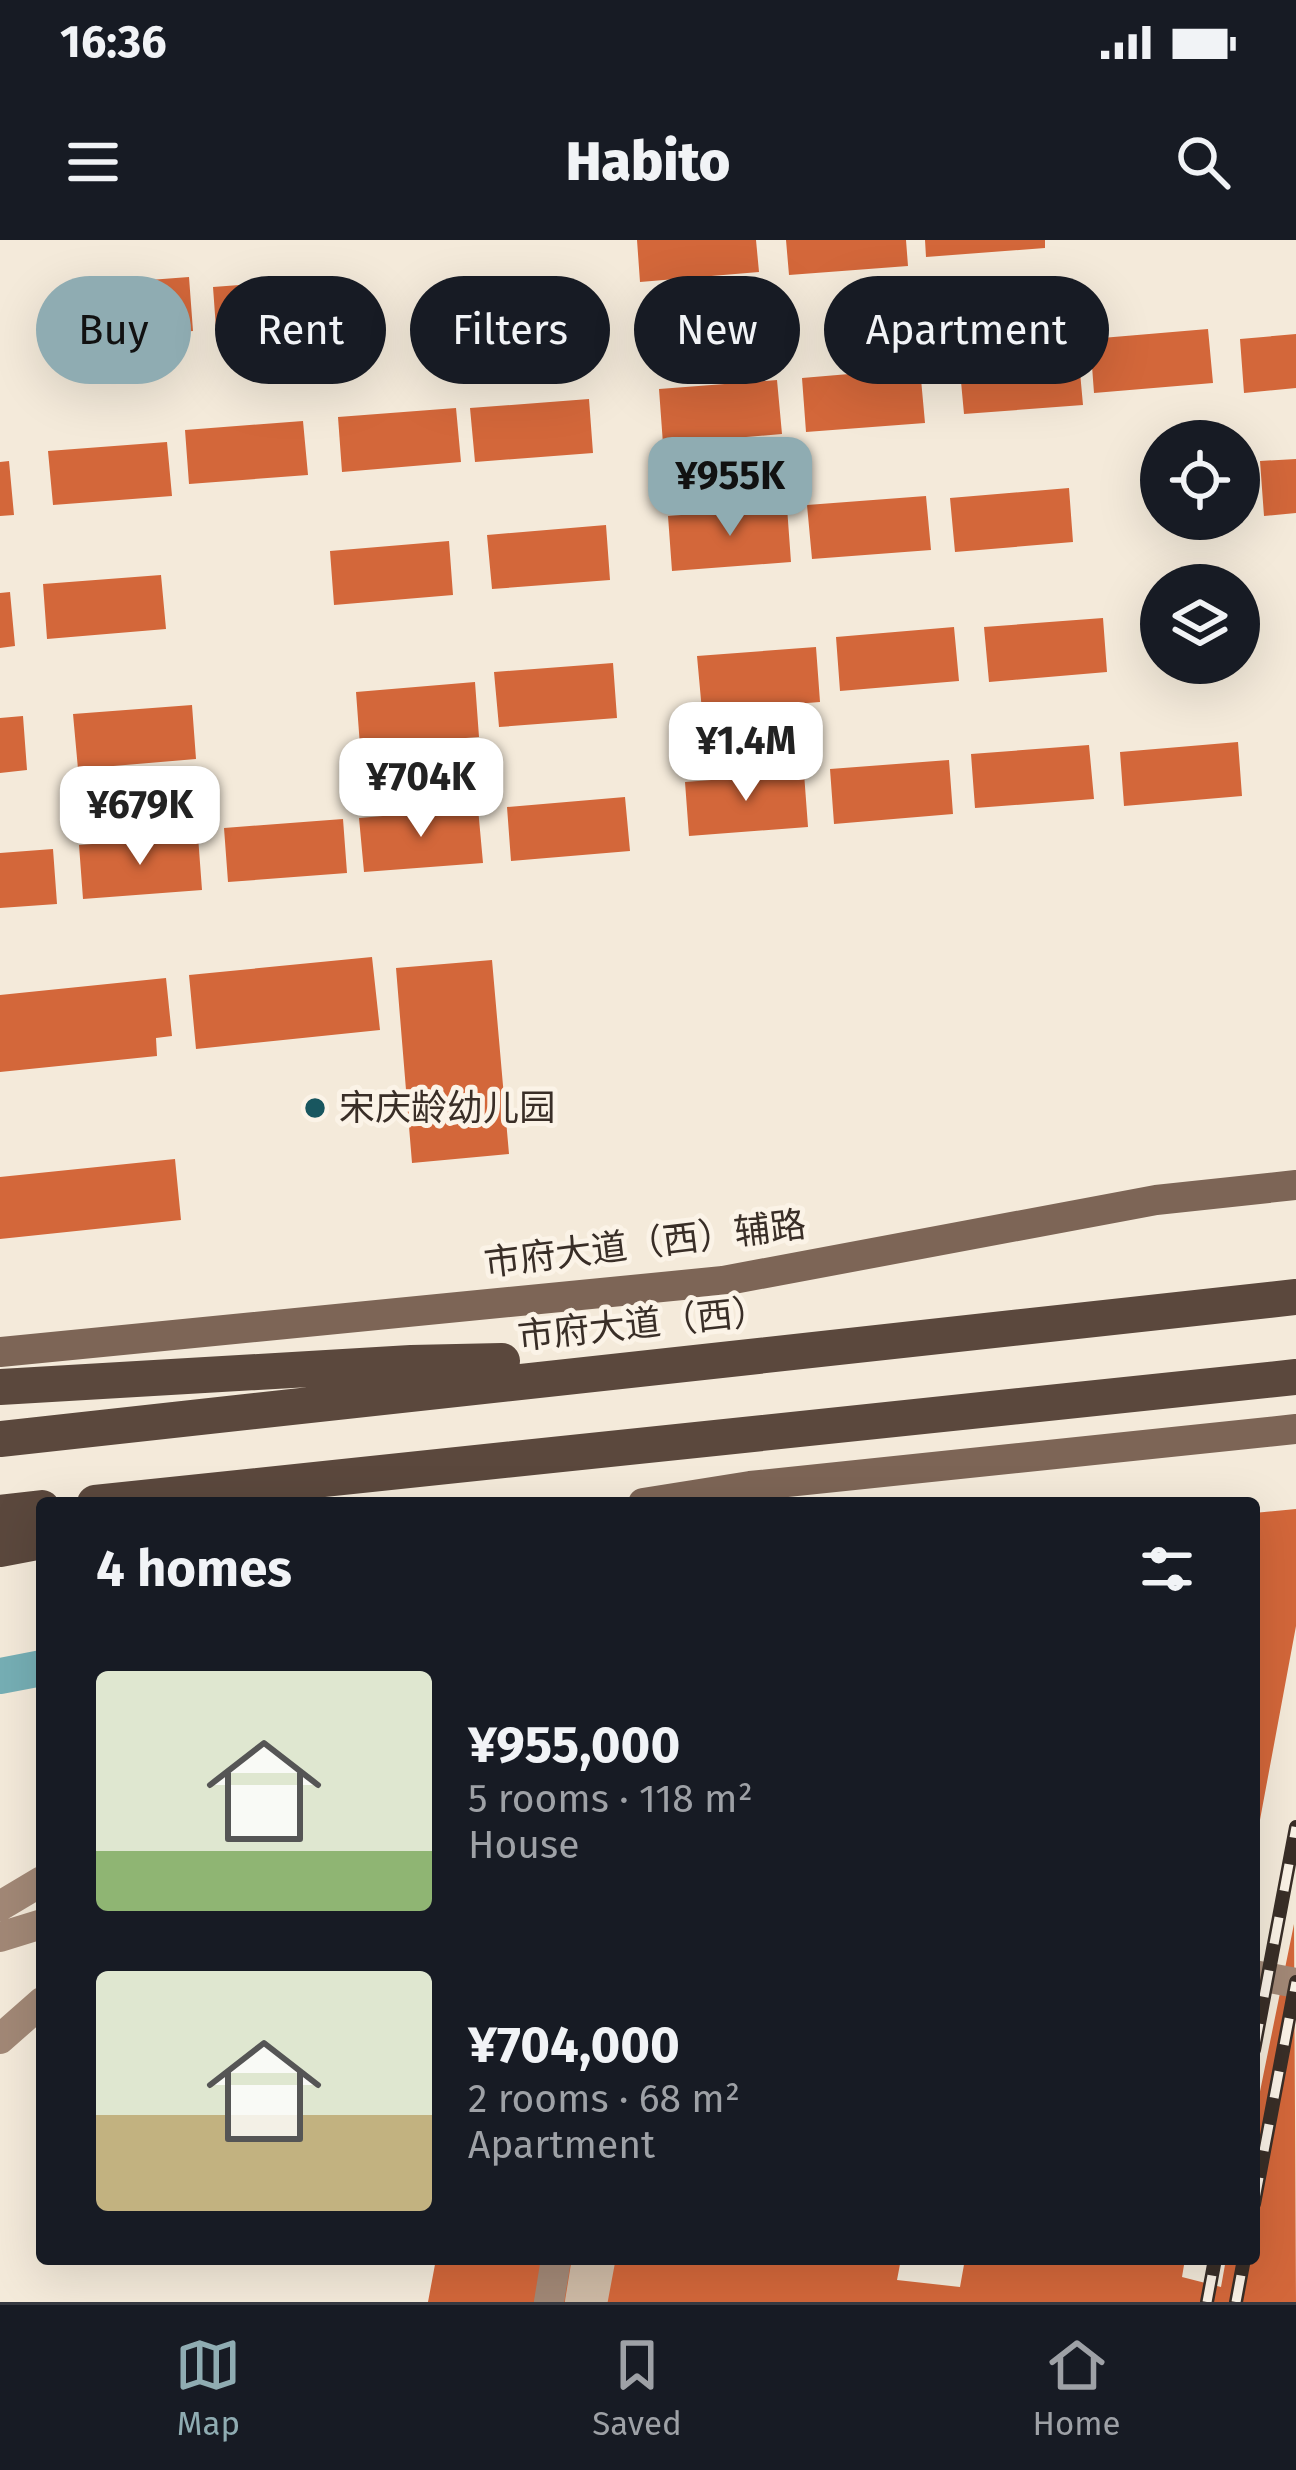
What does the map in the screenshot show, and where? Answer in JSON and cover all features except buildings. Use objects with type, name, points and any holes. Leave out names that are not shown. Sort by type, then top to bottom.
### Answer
[{"type":"highway","name":"市府大道（西）","points":[[0,1438],[1296,1297]]},
{"type":"highway","points":[[0,1387],[411,1363],[715,1358]]},
{"type":"highway","points":[[154,1497],[1296,1377]]},
{"type":"highway","points":[[291,1497],[476,1464]]},
{"type":"highway","points":[[0,1513],[36,1509]]},
{"type":"highway","points":[[0,1549],[36,1542]]},
{"type":"main road","name":"市府大道（西）辅路","points":[[0,1352],[723,1280],[1156,1199],[1296,1185]]},
{"type":"main road","points":[[681,1497],[1296,1430]]},
{"type":"main road","points":[[0,1562],[36,1559]]},
{"type":"main road","points":[[0,1906],[36,1885]]},
{"type":"main road","points":[[0,1936],[36,1926]]},
{"type":"main road","points":[[1260,1977],[1296,1983]]},
{"type":"main road","points":[[0,2039],[36,2007]]},
{"type":"main road","points":[[549,2302],[555,2265]]},
{"type":"street","points":[[580,2302],[586,2265]]},
{"type":"lane","points":[[597,2302],[603,2265]]},
{"type":"waterway","points":[[0,1676],[36,1669]]},
{"type":"railway","points":[[1260,2018],[1296,1827]]},
{"type":"railway","points":[[1260,2172],[1296,1982]]},
{"type":"railway","points":[[1207,2302],[1214,2265]]},
{"type":"railway","points":[[1236,2302],[1243,2265]]},
{"type":"place","name":"宋庆龄幼儿园","points":[[315,1108]]}]
